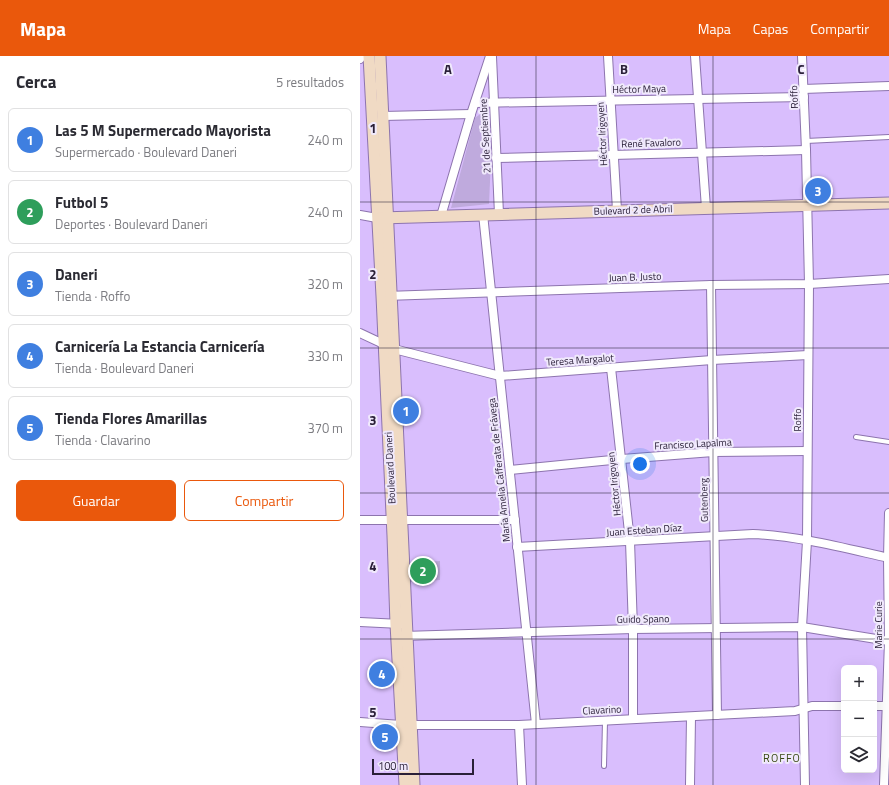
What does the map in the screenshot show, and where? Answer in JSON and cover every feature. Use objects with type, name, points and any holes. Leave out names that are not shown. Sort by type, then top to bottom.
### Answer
[{"type":"main road","name":"Boulevard Daneri","points":[[369,56],[380,165],[387,296],[406,725],[405,785]]},
{"type":"main road","name":"Boulevard Daneri","points":[[380,56],[383,116],[380,165]]},
{"type":"main road","name":"Bulevard 2 de Abril","points":[[382,218],[807,204],[889,203]]},
{"type":"main road","name":"Boulevard Daneri","points":[[406,725],[414,785]]},
{"type":"street","points":[[441,216],[471,114],[491,56]]},
{"type":"street","name":"21 de Septiembre","points":[[491,56],[499,214]]},
{"type":"street","name":"Héctor Irigoyen","points":[[608,56],[616,210]]},
{"type":"street","points":[[695,56],[706,208]]},
{"type":"street","name":"Roffo","points":[[802,56],[806,150],[808,284],[806,541],[802,628],[804,785]]},
{"type":"street","name":"Héctor Maya","points":[[475,103],[698,98],[803,93],[889,86]]},
{"type":"street","points":[[383,116],[471,114]]},
{"type":"street","name":"René Favaloro","points":[[496,158],[806,150]]},
{"type":"street","name":"María Amelia Cafferata de Frávega","points":[[483,214],[536,724]]},
{"type":"street","points":[[360,215],[382,218]]},
{"type":"street","name":"Juan B. Justo","points":[[387,296],[711,285],[808,284],[889,279]]},
{"type":"street","name":"Gutenberg","points":[[711,285],[717,715]]},
{"type":"street","name":"Teresa Margalot","points":[[360,333],[389,346],[500,376],[712,360],[808,355]]},
{"type":"street","name":"Héctor Irigoyen","points":[[611,368],[630,541],[633,629],[633,719]]},
{"type":"street","name":"Francisco Lapalma","points":[[510,470],[713,452],[807,451]]},
{"type":"street","name":"Marie Curie","points":[[884,785],[888,706],[889,513]]},
{"type":"street","points":[[360,520],[515,520]]},
{"type":"street","name":"Juan Esteban Díaz","points":[[518,547],[714,535],[770,535],[888,558]]},
{"type":"street","points":[[360,622],[401,624]]},
{"type":"street","name":"Guido Spano","points":[[401,636],[633,629],[802,628],[889,642]]},
{"type":"street","name":"Clavarino","points":[[360,722],[406,725],[536,724],[796,711],[812,706],[841,706]]},
{"type":"street","points":[[877,706],[888,706]]},
{"type":"street","points":[[690,785],[691,717]]},
{"type":"street","points":[[519,724],[522,785]]},
{"type":"lane","points":[[805,141],[889,137]]},
{"type":"lane","points":[[856,437],[889,442]]},
{"type":"lane","points":[[604,766],[605,720]]},
{"type":"shaded area","points":[[487,109],[491,159],[489,204],[451,208],[475,118]]},
{"type":"shaded area","points":[[440,561],[440,580],[407,582],[406,563]]},
{"type":"place","name":"Daneri","points":[[818,191]]},
{"type":"place","name":"Las 5 M Supermercado Mayorista","points":[[406,411]]},
{"type":"place","name":"Futbol 5","points":[[423,571]]},
{"type":"place","name":"Carnicería La Estancia Carnicería","points":[[382,674]]},
{"type":"place","name":"Tienda Flores Amarillas","points":[[385,737]]},
{"type":"district","name":"ROFFO","points":[[782,758]]}]
